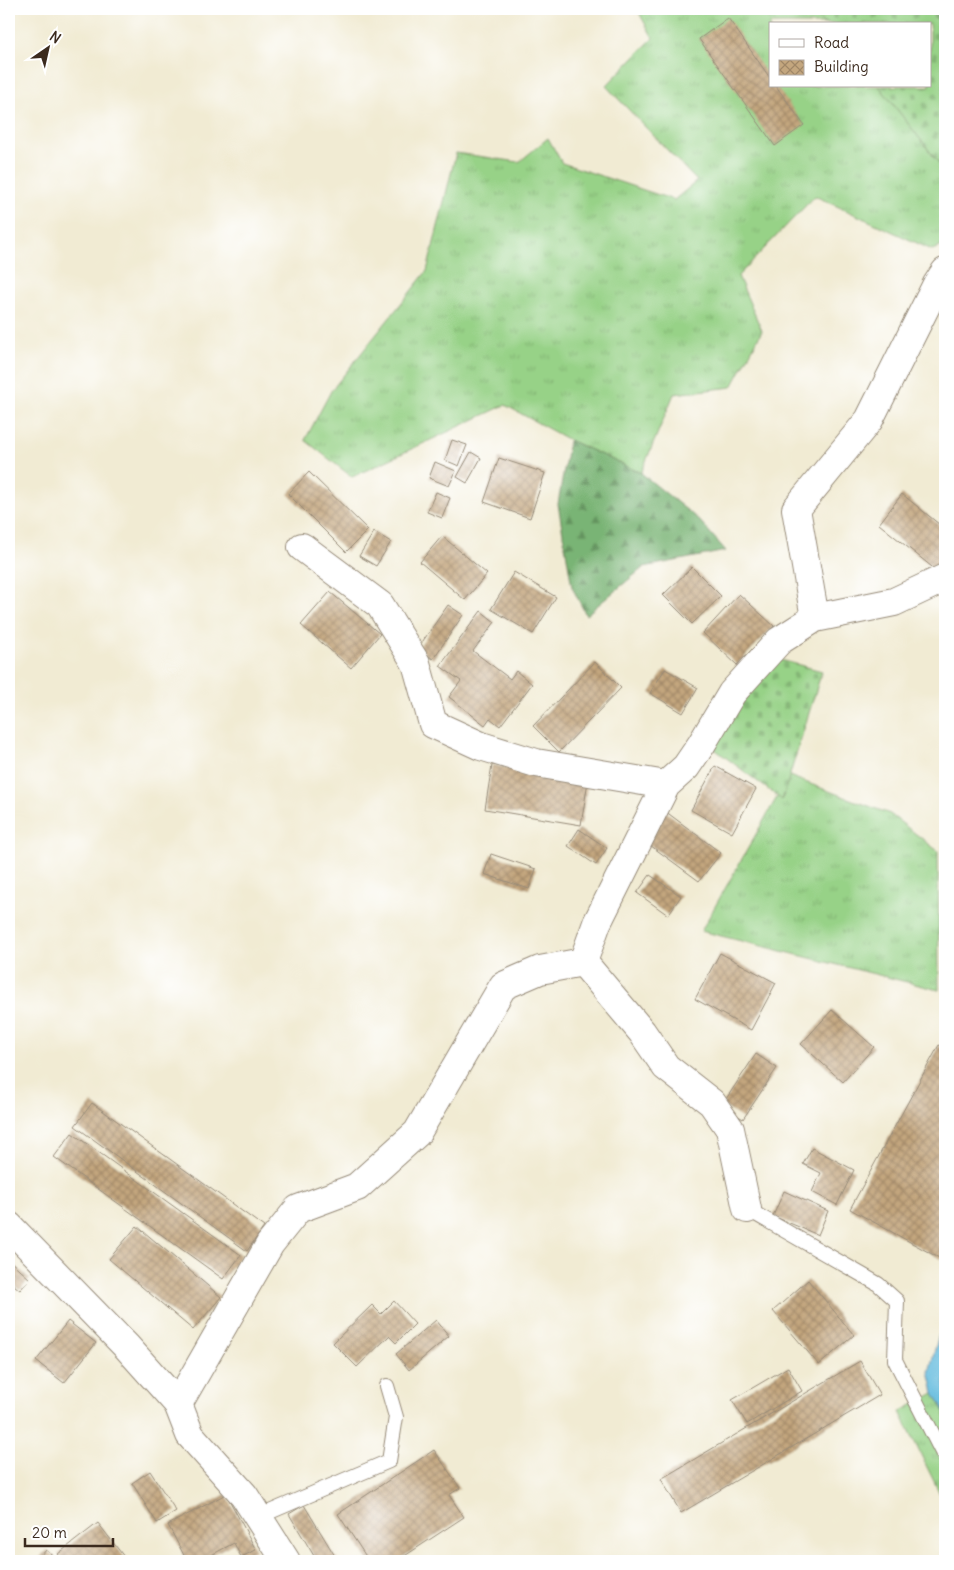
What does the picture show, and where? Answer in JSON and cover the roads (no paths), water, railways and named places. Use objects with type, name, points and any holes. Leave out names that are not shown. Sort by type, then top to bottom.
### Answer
[{"type":"street","points":[[815,618],[796,508],[869,420],[937,284],[945,272]]},
{"type":"street","points":[[302,547],[380,606],[416,663],[433,724],[481,746],[536,763],[666,785]]},
{"type":"street","points":[[583,962],[597,923],[666,785],[686,767],[702,745],[732,693],[779,641],[815,618],[894,602],[945,578]]},
{"type":"street","points":[[583,962],[642,1032],[666,1067],[712,1103],[730,1129],[748,1209]]},
{"type":"street","points":[[178,1404],[270,1244],[298,1209],[357,1187],[417,1133],[504,986],[540,970],[583,962]]},
{"type":"street","points":[[9,1226],[127,1346],[178,1404],[190,1435],[244,1495],[286,1561]]},
{"type":"lane","points":[[748,1209],[878,1284],[897,1301],[895,1360],[945,1458]]},
{"type":"lane","points":[[258,1517],[389,1461],[396,1417],[387,1386]]},
{"type":"water","points":[[939,1334],[945,1337],[945,1412],[934,1393],[929,1372]]}]
